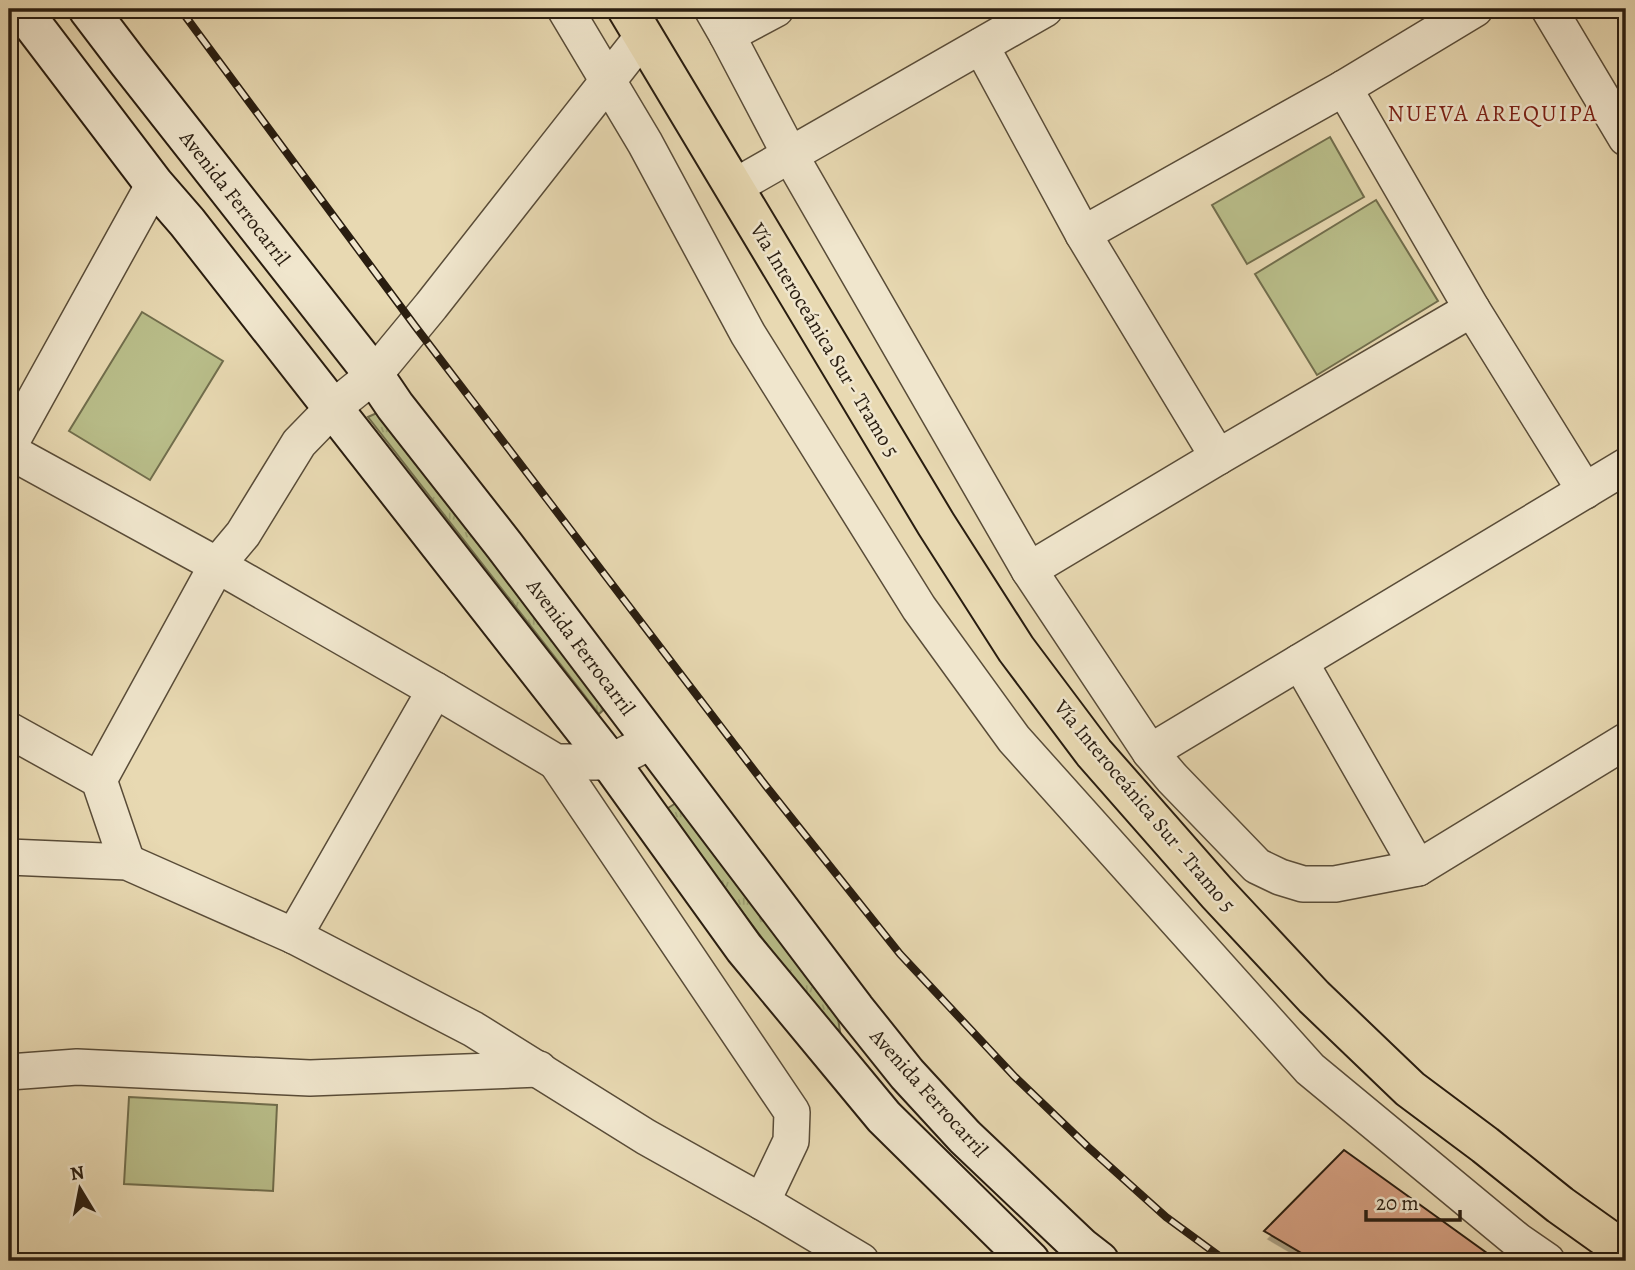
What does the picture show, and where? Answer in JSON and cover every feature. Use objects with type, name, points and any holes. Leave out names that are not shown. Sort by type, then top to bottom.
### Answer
[{"type":"highway","name":"Vía Interoceánica Sur - Tramo 5","points":[[635,23],[936,524],[1016,649],[1094,753],[1217,893],[1314,997],[1410,1089],[1485,1144],[1560,1205],[1626,1252]]},
{"type":"main road","points":[[21,9],[154,184],[187,222],[610,762],[744,948],[884,1117],[1030,1261]]},
{"type":"main road","name":"Avenida Ferrocarril","points":[[88,9],[374,375],[907,1074],[965,1137],[1099,1261]]},
{"type":"street","points":[[565,9],[645,143],[748,334],[919,608],[1014,739],[1310,1069],[1518,1241],[1547,1261]]},
{"type":"street","points":[[776,9],[720,22],[790,155],[1030,570],[1150,752],[1171,778],[1257,866],[1303,884],[1335,884],[1418,868],[1626,741]]},
{"type":"street","points":[[734,187],[1045,9]]},
{"type":"street","points":[[1083,234],[1344,88],[1475,9]]},
{"type":"street","points":[[1549,9],[1626,138]]},
{"type":"street","points":[[99,780],[217,565],[243,534],[299,443],[333,408],[374,375],[431,306],[608,79],[635,23]]},
{"type":"street","points":[[981,46],[1083,234],[1218,457]]},
{"type":"street","points":[[1344,88],[1472,309],[1585,491]]},
{"type":"street","points":[[154,184],[9,449],[217,565],[556,762],[792,1112],[791,1140],[762,1202]]},
{"type":"street","points":[[1030,570],[1472,309]]},
{"type":"street","points":[[1150,752],[1626,466]]},
{"type":"street","points":[[1300,662],[1418,868]]},
{"type":"street","points":[[293,936],[435,690]]},
{"type":"street","points":[[9,730],[99,780],[127,862]]},
{"type":"street","points":[[556,762],[610,762],[652,741]]},
{"type":"street","points":[[9,857],[127,862],[293,936],[473,1028],[646,1137],[861,1261]]},
{"type":"street","points":[[9,1072],[77,1067],[310,1078],[539,1069]]},
{"type":"green space","points":[[1330,137],[1364,197],[1247,264],[1212,205]]},
{"type":"green space","points":[[1376,200],[1438,301],[1317,375],[1255,274]]},
{"type":"green space","points":[[142,312],[223,361],[150,480],[69,431]]},
{"type":"green space","points":[[379,412],[608,706],[599,714],[368,417]]},
{"type":"green space","points":[[676,803],[837,1012],[840,1031],[824,1020],[665,810]]},
{"type":"green space","points":[[129,1097],[277,1105],[273,1191],[124,1184]]},
{"type":"building","points":[[1344,1150],[1498,1261],[1315,1261],[1264,1231]]},
{"type":"railway","points":[[180,9],[415,326],[766,786],[900,954],[1015,1077],[1088,1147],[1166,1217],[1226,1261]]},
{"type":"district","name":"NUEVA AREQUIPA","points":[[1493,113]]}]
